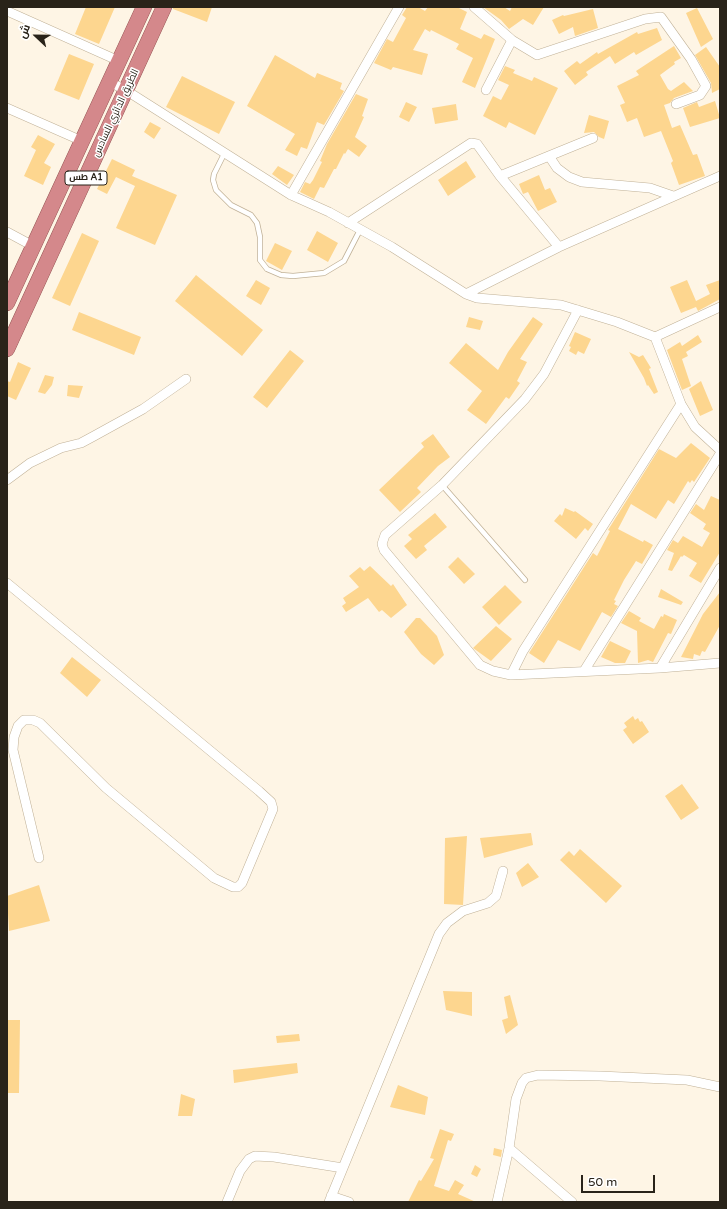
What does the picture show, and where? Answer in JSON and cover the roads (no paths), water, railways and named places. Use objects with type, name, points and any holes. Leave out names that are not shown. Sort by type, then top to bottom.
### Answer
[{"type":"highway","name":"الطريق الدائري السادس","points":[[7,303],[144,7]]},
{"type":"highway","name":"الطريق الدائري السادس","points":[[7,349],[164,7]]},
{"type":"street","points":[[291,194],[399,7]]},
{"type":"street","points":[[474,7],[512,40],[537,55],[645,19],[661,17],[691,59],[706,86],[700,95],[676,104]]},
{"type":"street","points":[[7,10],[119,61]]},
{"type":"street","points":[[486,90],[512,40]]},
{"type":"street","points":[[110,82],[126,90],[224,154],[291,194],[329,212],[392,247],[466,294],[477,298],[561,304],[655,337],[720,307]]},
{"type":"street","points":[[7,108],[82,141]]},
{"type":"street","points":[[500,176],[593,138]]},
{"type":"street","points":[[348,223],[471,143],[477,144],[481,148],[500,176],[559,247]]},
{"type":"street","points":[[549,156],[557,168],[569,177],[582,182],[650,188],[673,196]]},
{"type":"street","points":[[466,294],[559,247],[720,176]]},
{"type":"street","points":[[7,232],[33,246]]},
{"type":"street","points":[[578,310],[544,374],[525,399],[442,485],[385,535],[382,544],[388,554],[480,665],[493,672],[511,675],[660,668],[720,663]]},
{"type":"street","points":[[655,337],[681,404],[695,427],[720,450]]},
{"type":"street","points":[[7,480],[30,463],[61,448],[81,443],[143,409],[186,379]]},
{"type":"street","points":[[511,675],[523,651],[681,404]]},
{"type":"street","points":[[584,671],[720,454]]},
{"type":"street","points":[[660,668],[720,568]]},
{"type":"street","points":[[7,583],[259,791],[271,802],[273,809],[242,883],[238,887],[233,887],[214,878],[106,788],[40,723],[33,720],[24,720],[18,726],[13,750],[39,858]]},
{"type":"street","points":[[349,1202],[330,1199],[439,934],[447,923],[463,911],[488,903],[496,896],[503,871]]},
{"type":"street","points":[[497,1202],[518,1094],[522,1083],[526,1078],[538,1074],[600,1076],[687,1080],[720,1086]]},
{"type":"street","points":[[508,1148],[572,1202]]},
{"type":"street","points":[[227,1202],[240,1171],[250,1159],[255,1156],[274,1157],[343,1168]]},
{"type":"lane","points":[[224,154],[214,174],[213,180],[216,190],[230,205],[251,215],[257,222],[260,237],[260,260],[267,268],[281,274],[293,276],[324,273],[344,261],[360,230]]},
{"type":"lane","points":[[442,485],[525,580]]}]
